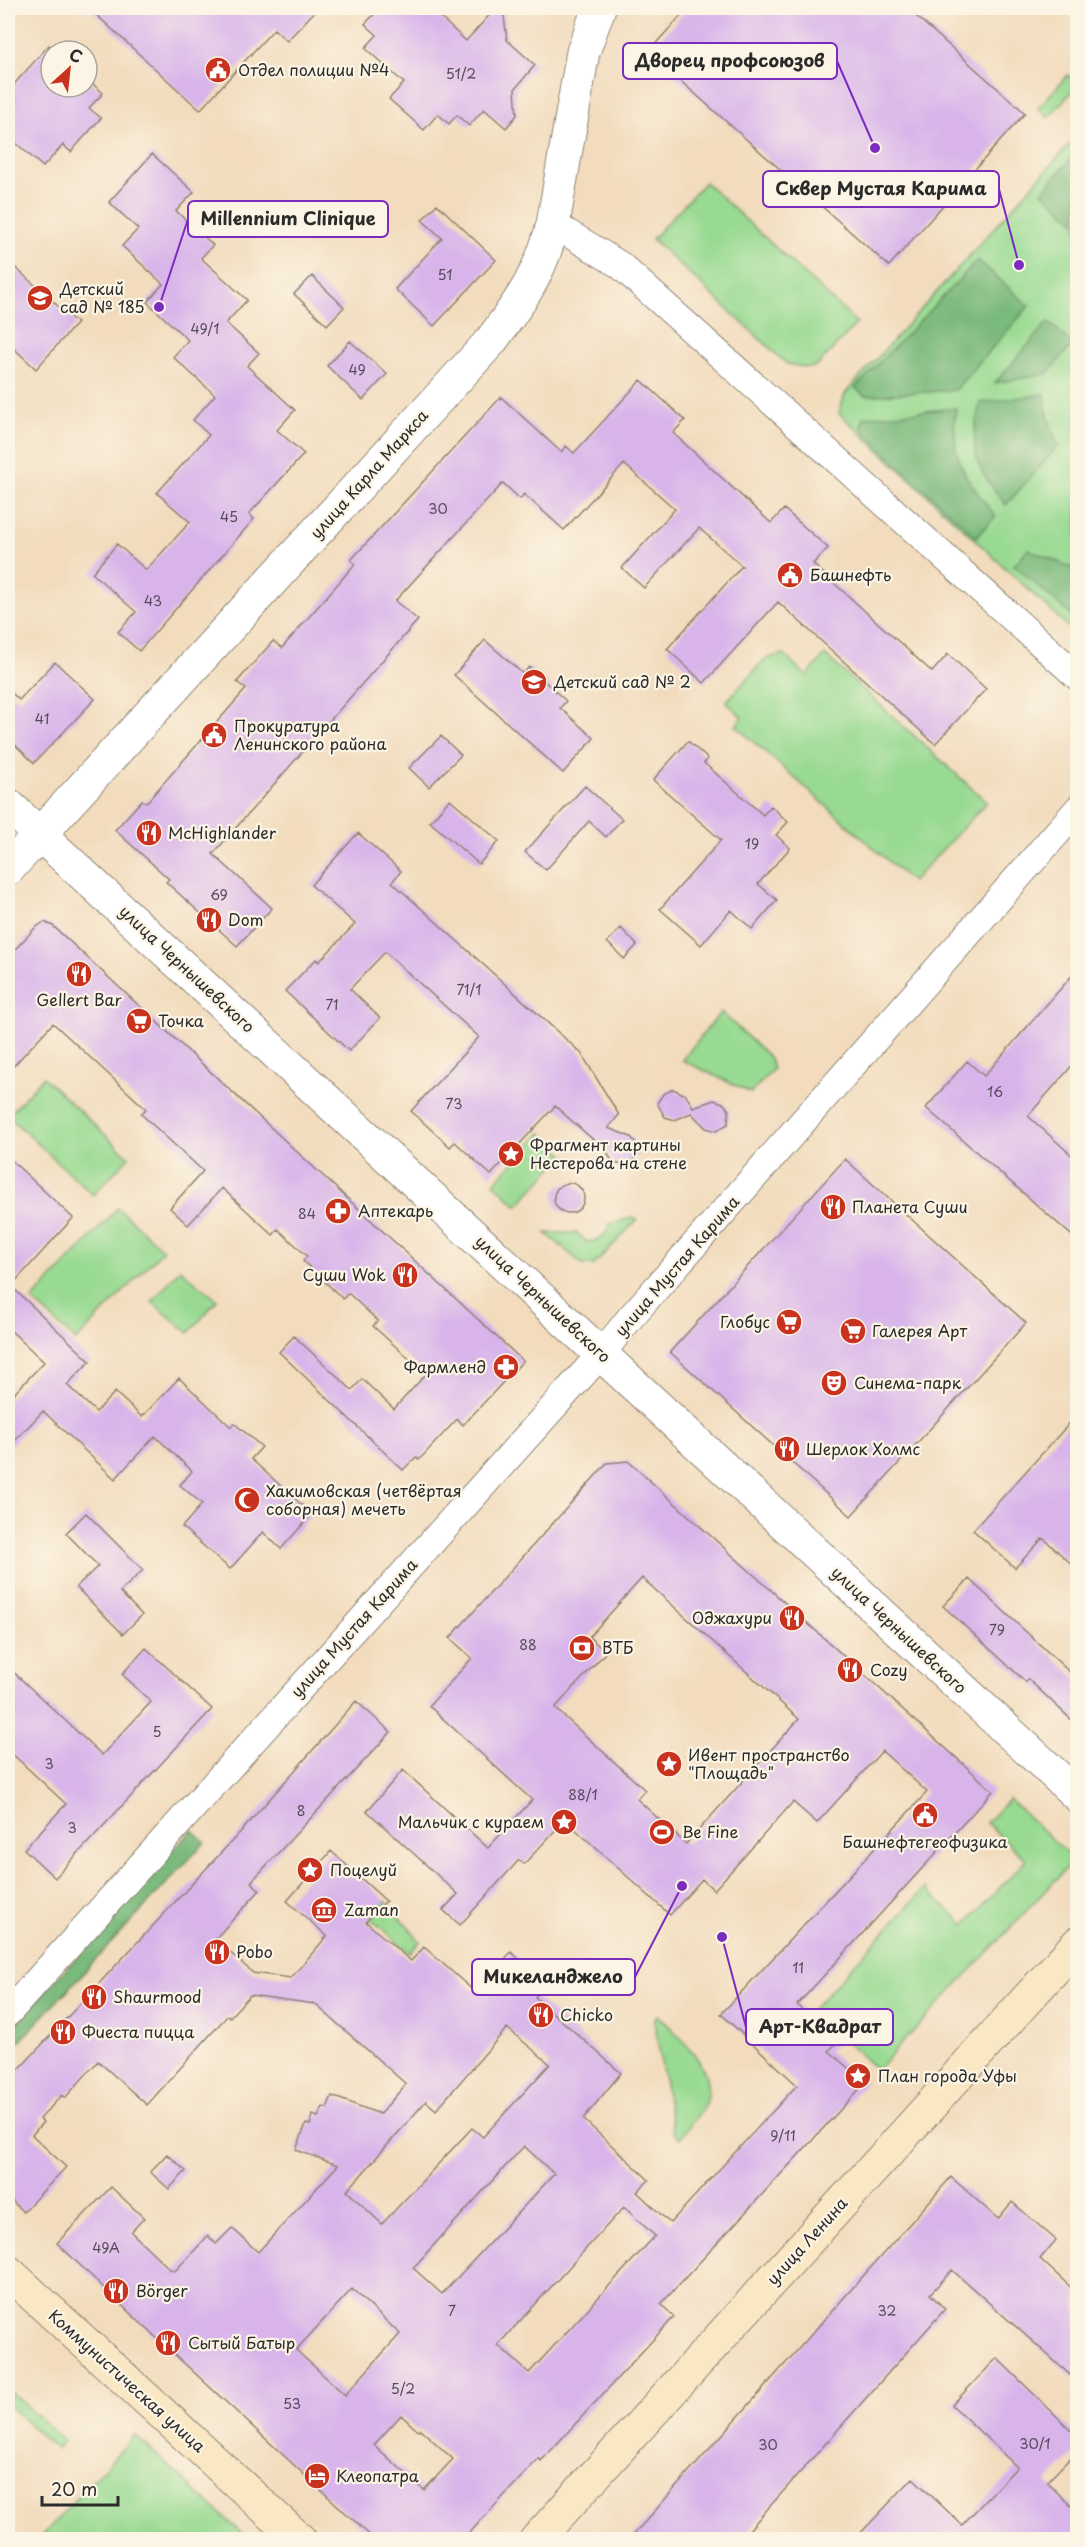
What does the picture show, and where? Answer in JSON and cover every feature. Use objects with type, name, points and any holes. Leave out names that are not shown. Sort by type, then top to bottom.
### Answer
[{"type":"main road","name":"улица Ленина","points":[[536,2540],[1077,1943]]},
{"type":"main road","name":"Коммунистическая улица","points":[[8,2272],[300,2540]]},
{"type":"street","name":"улица Карла Маркса","points":[[8,869],[491,341],[533,282],[547,250],[583,52],[599,8]]},
{"type":"street","points":[[553,224],[620,265],[1077,676]]},
{"type":"street","name":"улица Чернышевского","points":[[8,805],[602,1353],[1077,1796]]},
{"type":"street","name":"улица Мустая Карима","points":[[8,2013],[602,1353],[630,1318],[1077,809]]},
{"type":"green space","points":[[1068,75],[1077,86],[1048,118],[1038,108]]},
{"type":"green space","points":[[1077,136],[1077,635],[839,413],[845,394]]},
{"type":"green space","points":[[1077,152],[1077,223],[1042,192]]},
{"type":"green space","points":[[705,182],[857,323],[818,365],[810,368],[787,364],[652,239]]},
{"type":"green space","points":[[978,260],[1029,306],[955,390],[865,396],[855,388]]},
{"type":"green space","points":[[1048,322],[1073,344],[1047,374],[995,383]]},
{"type":"green space","points":[[1045,394],[1047,413],[1058,446],[1006,505],[987,479],[976,458],[976,420],[980,403]]},
{"type":"green space","points":[[956,408],[954,426],[957,455],[968,479],[996,516],[976,537],[897,464],[865,433],[861,426],[864,417]]},
{"type":"green space","points":[[1028,549],[1077,570],[1077,620],[1014,565]]},
{"type":"green space","points":[[783,654],[807,676],[825,655],[987,802],[912,882],[736,726],[742,717],[726,702],[765,659]]},
{"type":"green space","points":[[721,1012],[770,1058],[773,1069],[751,1093],[682,1060]]},
{"type":"green space","points":[[43,1077],[129,1157],[93,1195],[8,1116]]},
{"type":"green space","points":[[541,1133],[564,1155],[517,1206],[494,1183]]},
{"type":"green space","points":[[118,1208],[163,1250],[76,1341],[32,1300]]},
{"type":"green space","points":[[633,1217],[637,1220],[594,1265],[583,1265],[546,1233],[577,1233],[587,1242],[594,1241],[606,1234],[608,1225]]},
{"type":"green space","points":[[180,1269],[217,1300],[189,1333],[152,1302]]},
{"type":"green space","points":[[1009,1799],[1074,1860],[877,2070],[812,2010],[925,1888],[965,1925],[1026,1860],[986,1823]]},
{"type":"green space","points":[[192,1830],[205,1842],[8,2054],[8,2033]]},
{"type":"green space","points":[[386,1901],[420,1941],[410,1953],[370,1918]]},
{"type":"green space","points":[[658,2015],[695,2055],[706,2078],[708,2091],[705,2104],[680,2138],[673,2131],[654,2020]]},
{"type":"green space","points":[[11,2392],[64,2440],[56,2449],[8,2405],[8,2396]]},
{"type":"green space","points":[[135,2435],[248,2539],[39,2539]]},
{"type":"building","points":[[89,8],[318,8],[287,41],[274,29],[200,110]]},
{"type":"building","points":[[380,8],[430,8],[466,41],[496,8],[503,8],[507,40],[535,65],[515,89],[517,115],[506,128],[484,109],[469,126],[457,115],[449,124],[438,114],[424,130],[389,99],[404,83],[365,48],[377,35],[365,24]]},
{"type":"building","points":[[688,8],[907,8],[1025,113],[889,266],[648,52]]},
{"type":"building","points":[[39,56],[39,99],[97,99],[89,108],[101,118],[71,152],[63,145],[43,167],[8,136],[8,91]]},
{"type":"building","points":[[152,154],[194,192],[176,211],[213,245],[201,258],[247,300],[226,323],[259,353],[247,366],[295,410],[277,430],[304,454],[249,514],[254,519],[139,651],[118,632],[136,612],[92,573],[117,544],[146,570],[190,522],[157,493],[209,435],[193,420],[215,395],[173,357],[188,340],[147,302],[163,284],[122,246],[138,229],[109,202]]},
{"type":"building","points":[[437,204],[496,260],[434,326],[395,289],[442,238],[422,220]]},
{"type":"building","points":[[8,261],[77,323],[36,369],[8,343]]},
{"type":"building","points":[[312,276],[344,307],[327,325],[294,294]]},
{"type":"building","points":[[350,341],[387,374],[363,400],[327,366]]},
{"type":"building","points":[[641,380],[685,420],[673,433],[771,523],[784,509],[828,548],[813,564],[932,672],[948,654],[986,689],[935,744],[778,602],[704,683],[667,649],[742,566],[699,528],[644,588],[622,568],[675,509],[624,464],[564,530],[524,494],[520,499],[503,483],[395,601],[418,620],[213,854],[272,908],[237,946],[166,882],[169,879],[115,830],[142,800],[146,803],[246,689],[237,682],[273,641],[282,648],[355,564],[351,560],[501,397],[561,452],[566,446],[574,453]]},
{"type":"building","points":[[485,640],[523,674],[529,667],[566,701],[560,708],[594,738],[563,773],[454,675]]},
{"type":"building","points":[[55,662],[95,699],[34,763],[8,738],[8,689],[19,700]]},
{"type":"building","points":[[441,736],[461,755],[429,787],[409,768]]},
{"type":"building","points":[[688,741],[708,759],[704,763],[763,815],[771,806],[788,822],[776,835],[790,848],[758,884],[777,900],[752,929],[731,910],[701,945],[660,909],[721,840],[653,780]]},
{"type":"building","points":[[585,786],[622,819],[606,837],[589,821],[546,870],[525,852]]},
{"type":"building","points":[[450,799],[499,841],[479,864],[430,822]]},
{"type":"building","points":[[358,833],[401,871],[392,882],[581,1053],[619,1115],[608,1128],[631,1137],[637,1144],[638,1154],[632,1162],[624,1165],[613,1163],[607,1152],[555,1106],[491,1175],[455,1142],[450,1147],[411,1111],[479,1037],[385,952],[350,989],[380,1018],[349,1051],[285,991],[316,959],[319,962],[355,924],[311,885]]},
{"type":"building","points":[[44,922],[53,926],[523,1361],[463,1425],[457,1419],[419,1460],[416,1457],[403,1470],[279,1352],[294,1336],[352,1390],[362,1379],[394,1409],[426,1374],[373,1326],[378,1321],[348,1293],[343,1299],[303,1261],[307,1256],[278,1229],[273,1235],[222,1188],[188,1225],[170,1208],[203,1171],[141,1114],[146,1109],[53,1023],[8,1072],[8,957],[35,928]]},
{"type":"building","points":[[621,928],[637,945],[624,959],[607,942]]},
{"type":"building","points":[[1077,970],[1077,1060],[1028,1116],[1077,1160],[1077,1240],[926,1108],[967,1061],[984,1076]]},
{"type":"building","points":[[673,1089],[686,1095],[693,1107],[714,1100],[723,1103],[729,1110],[728,1124],[716,1131],[706,1128],[691,1113],[675,1120],[665,1117],[657,1103],[663,1094]]},
{"type":"building","points":[[8,1157],[73,1218],[11,1286],[90,1361],[67,1385],[96,1412],[115,1392],[142,1417],[179,1378],[231,1427],[234,1423],[262,1447],[251,1459],[312,1514],[281,1549],[263,1532],[230,1569],[182,1527],[202,1504],[180,1485],[192,1471],[155,1436],[115,1479],[43,1411],[8,1448],[8,1400],[44,1362],[8,1328]]},
{"type":"building","name":"Галерея Арт","points":[[845,1159],[1026,1323],[851,1516],[670,1352]]},
{"type":"building","points":[[569,1183],[580,1187],[584,1198],[580,1209],[569,1213],[558,1209],[554,1198],[558,1187]]},
{"type":"building","points":[[1077,1415],[1077,1569],[1043,1538],[1015,1568],[973,1530]]},
{"type":"building","points":[[628,1461],[993,1791],[797,2005],[837,2042],[829,2051],[865,2083],[661,2304],[674,2317],[541,2461],[539,2458],[463,2540],[375,2540],[57,2243],[111,2187],[144,2218],[131,2232],[171,2270],[175,2271],[208,2236],[216,2244],[232,2228],[258,2252],[338,2165],[296,2150],[306,2124],[310,2125],[313,2115],[318,2117],[323,2107],[327,2108],[332,2096],[380,2114],[406,2084],[315,2004],[250,1995],[230,2017],[228,2015],[147,2105],[98,2061],[65,2098],[62,2095],[40,2119],[43,2122],[32,2135],[66,2167],[23,2212],[8,2197],[8,2081],[245,1827],[356,1701],[391,1732],[251,1882],[260,1890],[215,1939],[253,1973],[291,1978],[327,1936],[287,1901],[331,1851],[386,1901],[366,1922],[411,1961],[424,1947],[475,1992],[511,1952],[547,1983],[535,1997],[621,2073],[583,2119],[649,2180],[637,2192],[670,2223],[797,2085],[721,2014],[927,1792],[882,1751],[817,1823],[793,1802],[714,1890],[702,1879],[670,1915],[565,1820],[524,1864],[519,1860],[460,1925],[443,1910],[458,1894],[367,1811],[403,1770],[488,1848],[532,1800],[429,1706],[472,1658],[450,1638],[607,1463]],"holes":[[[642,1578],[799,1719],[686,1844],[637,1799],[645,1790],[555,1708],[606,1652],[589,1637]],[[507,2028],[550,2064],[483,2137],[472,2128],[382,2224],[347,2191],[426,2101],[436,2110]],[[524,2146],[554,2174],[442,2294],[413,2268]],[[624,2207],[655,2236],[529,2373],[498,2345]],[[352,2289],[400,2334],[345,2395],[296,2350]],[[401,2415],[453,2459],[424,2490],[374,2445]]]},
{"type":"building","points":[[86,1513],[143,1570],[120,1592],[142,1615],[123,1634],[76,1587],[98,1566],[66,1533]]},
{"type":"building","points":[[969,1579],[1077,1679],[1077,1725],[1028,1679],[1026,1682],[943,1606]]},
{"type":"building","points":[[146,1648],[212,1709],[55,1878],[24,1849],[66,1804],[8,1750],[8,1667],[102,1755],[151,1702],[122,1674]]},
{"type":"building","points":[[167,2154],[186,2171],[169,2189],[150,2172]]},
{"type":"building","points":[[951,2177],[998,2219],[1012,2202],[1056,2240],[1040,2259],[1077,2293],[1077,2381],[952,2270],[930,2294],[945,2309],[740,2540],[629,2540]]},
{"type":"building","points":[[997,2358],[1077,2436],[1077,2451],[1047,2482],[1077,2512],[1077,2529],[1067,2540],[854,2540],[913,2478],[962,2525],[1017,2467],[952,2405]]},
{"type":"place","name":"Отдел полиции №4","points":[[218,70]]},
{"type":"place","name":"Дворец профсоюзов","points":[[875,148]]},
{"type":"place","name":"Сквер Мустая Карима","points":[[1019,265]]},
{"type":"place","name":"Детский сад № 185","points":[[40,298]]},
{"type":"place","name":"Millennium Clinique","points":[[159,307]]},
{"type":"place","name":"Башнефть","points":[[790,575]]},
{"type":"place","name":"Детский сад № 2","points":[[534,682]]},
{"type":"place","name":"Прокуратура Ленинского района","points":[[214,735]]},
{"type":"place","name":"McHighlander","points":[[149,833]]},
{"type":"place","name":"Dom","points":[[209,920]]},
{"type":"place","name":"Gellert Bar","points":[[79,974]]},
{"type":"place","name":"Точка","points":[[139,1021]]},
{"type":"place","name":"Фрагмент картины Нестерова на стене","points":[[511,1154]]},
{"type":"place","name":"Планета Суши","points":[[833,1207]]},
{"type":"place","name":"Аптекарь","points":[[338,1211]]},
{"type":"place","name":"Суши Wok","points":[[405,1275]]},
{"type":"place","name":"Глобус","points":[[789,1322]]},
{"type":"place","name":"Галерея Арт","points":[[853,1331]]},
{"type":"place","name":"Фармленд","points":[[506,1367]]},
{"type":"place","name":"Синема-парк","points":[[834,1383]]},
{"type":"place","name":"Шерлок Холмс","points":[[787,1449]]},
{"type":"place","name":"Хакимовская (четвёртая соборная) мечеть","points":[[247,1500]]},
{"type":"place","name":"Оджахури","points":[[792,1618]]},
{"type":"place","name":"ВТБ","points":[[582,1648]]},
{"type":"place","name":"Cozy","points":[[850,1670]]},
{"type":"place","name":"Ивент пространство \"Площадь\"","points":[[669,1764]]},
{"type":"place","name":"Башнефтегеофизика","points":[[925,1815]]},
{"type":"place","name":"Мальчик с кураем","points":[[564,1822]]},
{"type":"place","name":"Be Fine","points":[[662,1832]]},
{"type":"place","name":"Поцелуй","points":[[310,1870]]},
{"type":"place","name":"Микеланджело","points":[[682,1886]]},
{"type":"place","name":"Zaman","points":[[324,1910]]},
{"type":"place","name":"Арт-Квадрат","points":[[722,1937]]},
{"type":"place","name":"Pobo","points":[[217,1952]]},
{"type":"place","name":"Shaurmood","points":[[94,1997]]},
{"type":"place","name":"Chicko","points":[[541,2015]]},
{"type":"place","name":"Фиеста пицца","points":[[63,2032]]},
{"type":"place","name":"План города Уфы","points":[[858,2076]]},
{"type":"place","name":"Börger","points":[[116,2291]]},
{"type":"place","name":"Сытый Батыр","points":[[168,2343]]},
{"type":"place","name":"Клеопатра","points":[[317,2476]]}]
